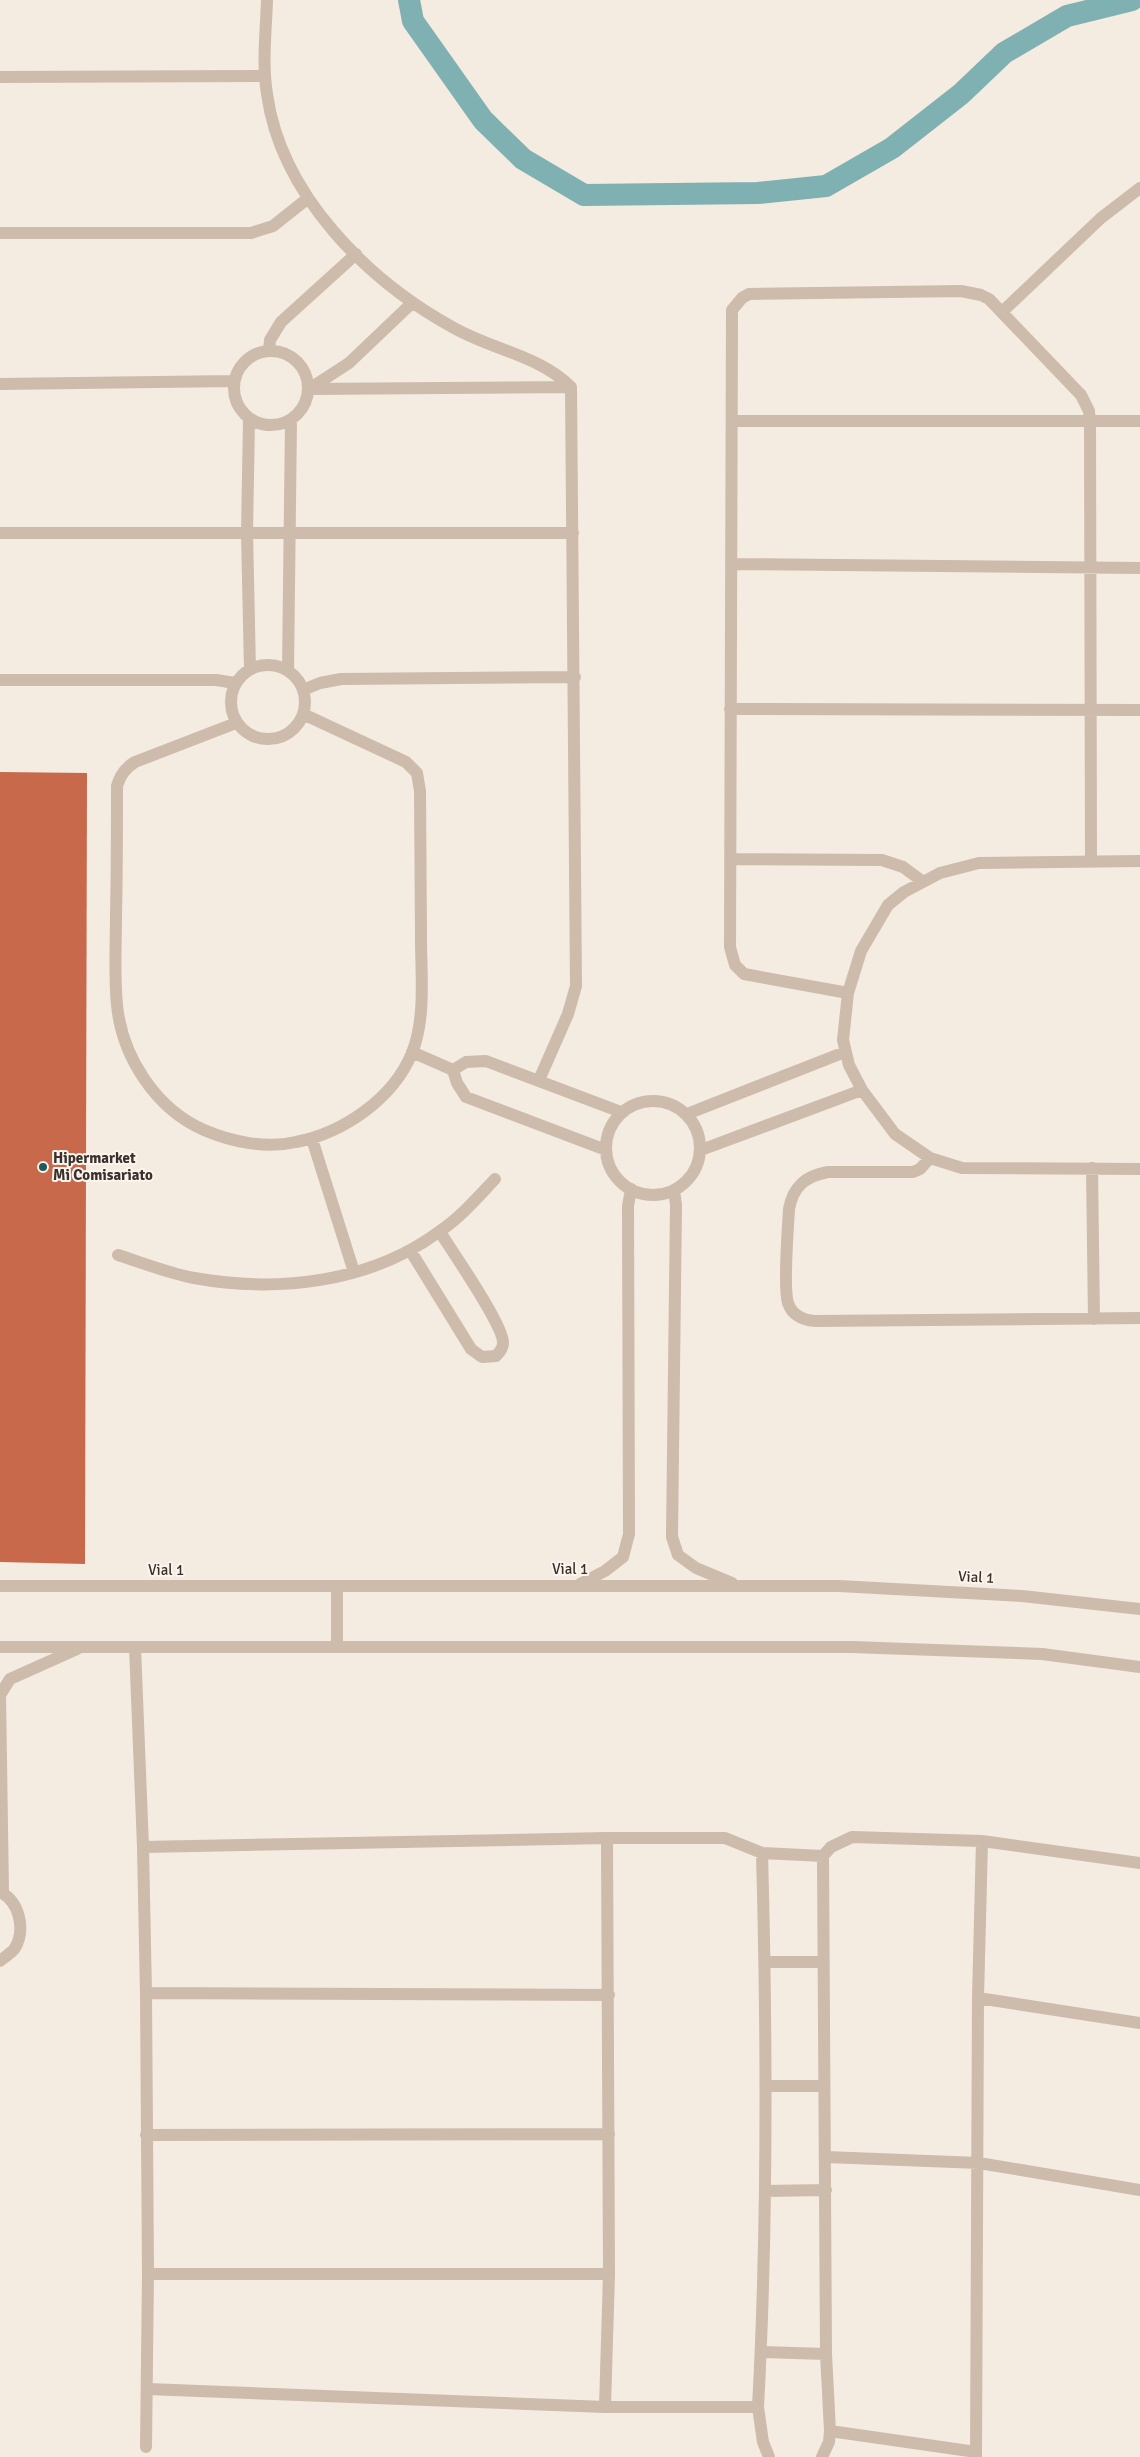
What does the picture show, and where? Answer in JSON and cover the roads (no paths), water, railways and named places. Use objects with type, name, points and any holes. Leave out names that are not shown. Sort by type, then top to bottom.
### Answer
[{"type":"street","points":[[267,0],[265,76],[273,125],[293,173],[307,199],[356,254],[412,303],[456,329],[549,368],[572,387]]},
{"type":"street","points":[[0,77],[265,76]]},
{"type":"street","points":[[1002,312],[1101,218],[1140,188]]},
{"type":"street","points":[[0,233],[252,233],[273,226],[307,199]]},
{"type":"street","points":[[269,351],[270,340],[281,322],[356,254]]},
{"type":"street","points":[[848,994],[744,974],[739,970],[730,947],[732,310],[742,298],[749,294],[961,291],[981,295],[1002,312],[1081,395],[1089,411],[1090,420],[1092,862]]},
{"type":"street","points":[[309,389],[348,363],[412,303]]},
{"type":"street","points":[[269,351],[281,352],[292,357],[301,366],[307,377],[309,389],[307,401],[301,412],[291,420],[278,425],[263,425],[249,419],[236,402],[234,392],[234,381],[238,370],[246,360],[256,354],[269,351]]},
{"type":"street","points":[[0,384],[234,381]]},
{"type":"street","points":[[309,389],[572,387]]},
{"type":"street","points":[[539,1080],[568,1014],[576,986],[572,387]]},
{"type":"street","points":[[249,419],[250,669]]},
{"type":"street","points":[[288,671],[291,420]]},
{"type":"street","points":[[733,421],[1140,420]]},
{"type":"street","points":[[0,533],[573,534]]},
{"type":"street","points":[[731,564],[1140,568]]},
{"type":"street","points":[[269,664],[288,671],[298,679],[303,690],[305,702],[303,714],[291,730],[273,739],[252,735],[236,723],[231,710],[231,696],[235,683],[250,669],[269,664]]},
{"type":"street","points":[[303,690],[320,683],[341,679],[575,677]]},
{"type":"street","points":[[0,680],[216,680],[235,683]]},
{"type":"street","points":[[730,709],[1140,710]]},
{"type":"street","points":[[236,723],[135,762],[128,766],[119,778],[117,786],[116,960],[119,1020],[129,1051],[138,1070],[159,1099],[181,1118],[211,1133],[257,1144],[288,1144],[312,1139],[340,1127],[375,1102],[398,1076],[412,1052],[417,1031],[422,990],[420,782],[412,766],[406,762],[303,714]]},
{"type":"street","points":[[730,860],[882,860],[903,867],[922,881]]},
{"type":"street","points":[[1140,861],[979,863],[940,873],[922,881],[888,905],[861,951],[848,994],[844,1028],[845,1052],[849,1065],[862,1090],[896,1134],[930,1158],[962,1168],[1140,1169]]},
{"type":"street","points":[[412,1052],[453,1070],[457,1083],[466,1097],[606,1150]]},
{"type":"street","points":[[687,1114],[845,1052]]},
{"type":"street","points":[[453,1070],[460,1064],[486,1061],[621,1112]]},
{"type":"street","points":[[701,1150],[862,1090]]},
{"type":"street","points":[[658,1100],[674,1105],[687,1114],[698,1131],[701,1150],[697,1167],[687,1180],[674,1190],[660,1194],[645,1194],[631,1189],[618,1179],[610,1165],[606,1150],[608,1134],[621,1112],[642,1102],[658,1100]]},
{"type":"street","points":[[312,1139],[354,1272]]},
{"type":"street","points":[[930,1158],[920,1169],[913,1172],[828,1172],[817,1174],[797,1186],[791,1196],[788,1229],[787,1297],[795,1313],[808,1320],[1140,1318]]},
{"type":"street","points":[[1092,1168],[1094,1319]]},
{"type":"street","points":[[118,1255],[192,1277],[250,1284],[290,1284],[354,1272],[410,1250],[440,1232],[476,1199],[494,1179]]},
{"type":"street","points":[[578,1585],[605,1571],[622,1557],[629,1534],[628,1206],[631,1189]]},
{"type":"street","points":[[674,1190],[676,1205],[672,1538],[678,1555],[696,1568],[736,1585]]},
{"type":"street","points":[[410,1250],[471,1349],[482,1357],[496,1356],[502,1349],[503,1343],[500,1331],[440,1232]]},
{"type":"street","name":"Vial 1","points":[[0,1586],[839,1586],[1022,1596],[1140,1609]]},
{"type":"street","points":[[337,1586],[337,1647]]},
{"type":"street","points":[[0,1647],[852,1647],[1042,1654],[1140,1667]]},
{"type":"street","points":[[0,1961],[15,1948],[21,1928],[17,1908],[1,1892],[0,1695],[10,1679],[81,1647]]},
{"type":"street","points":[[135,1647],[143,1847],[146,1993],[148,2274],[146,2447]]},
{"type":"street","points":[[822,2457],[829,2442],[830,2431],[826,2354],[823,1856],[831,1847],[852,1837],[982,1841],[1140,1863]]},
{"type":"street","points":[[143,1847],[607,1838],[725,1838],[762,1854],[823,1856]]},
{"type":"street","points":[[605,2407],[609,2274],[607,1838]]},
{"type":"street","points":[[830,2431],[976,2455],[979,2163],[978,1998],[982,1841]]},
{"type":"street","points":[[762,1854],[766,2086],[761,2352],[758,2407],[763,2442],[769,2457]]},
{"type":"street","points":[[765,1962],[823,1962]]},
{"type":"street","points":[[146,1993],[609,1995]]},
{"type":"street","points":[[978,1998],[1140,2023]]},
{"type":"street","points":[[766,2086],[823,2086]]},
{"type":"street","points":[[146,2135],[608,2134]]},
{"type":"street","points":[[826,2156],[979,2163],[1140,2190]]},
{"type":"street","points":[[765,2191],[826,2190]]},
{"type":"street","points":[[148,2274],[609,2274]]},
{"type":"street","points":[[761,2352],[826,2354]]},
{"type":"street","points":[[148,2388],[605,2407],[758,2407]]},
{"type":"waterway","points":[[409,0],[413,21],[483,120],[523,159],[584,195],[758,193],[826,186],[892,148],[961,94],[1004,53],[1067,16],[1132,0]]},
{"type":"place","name":"Hipermarket Mi Comisariato","points":[[43,1167]]}]
